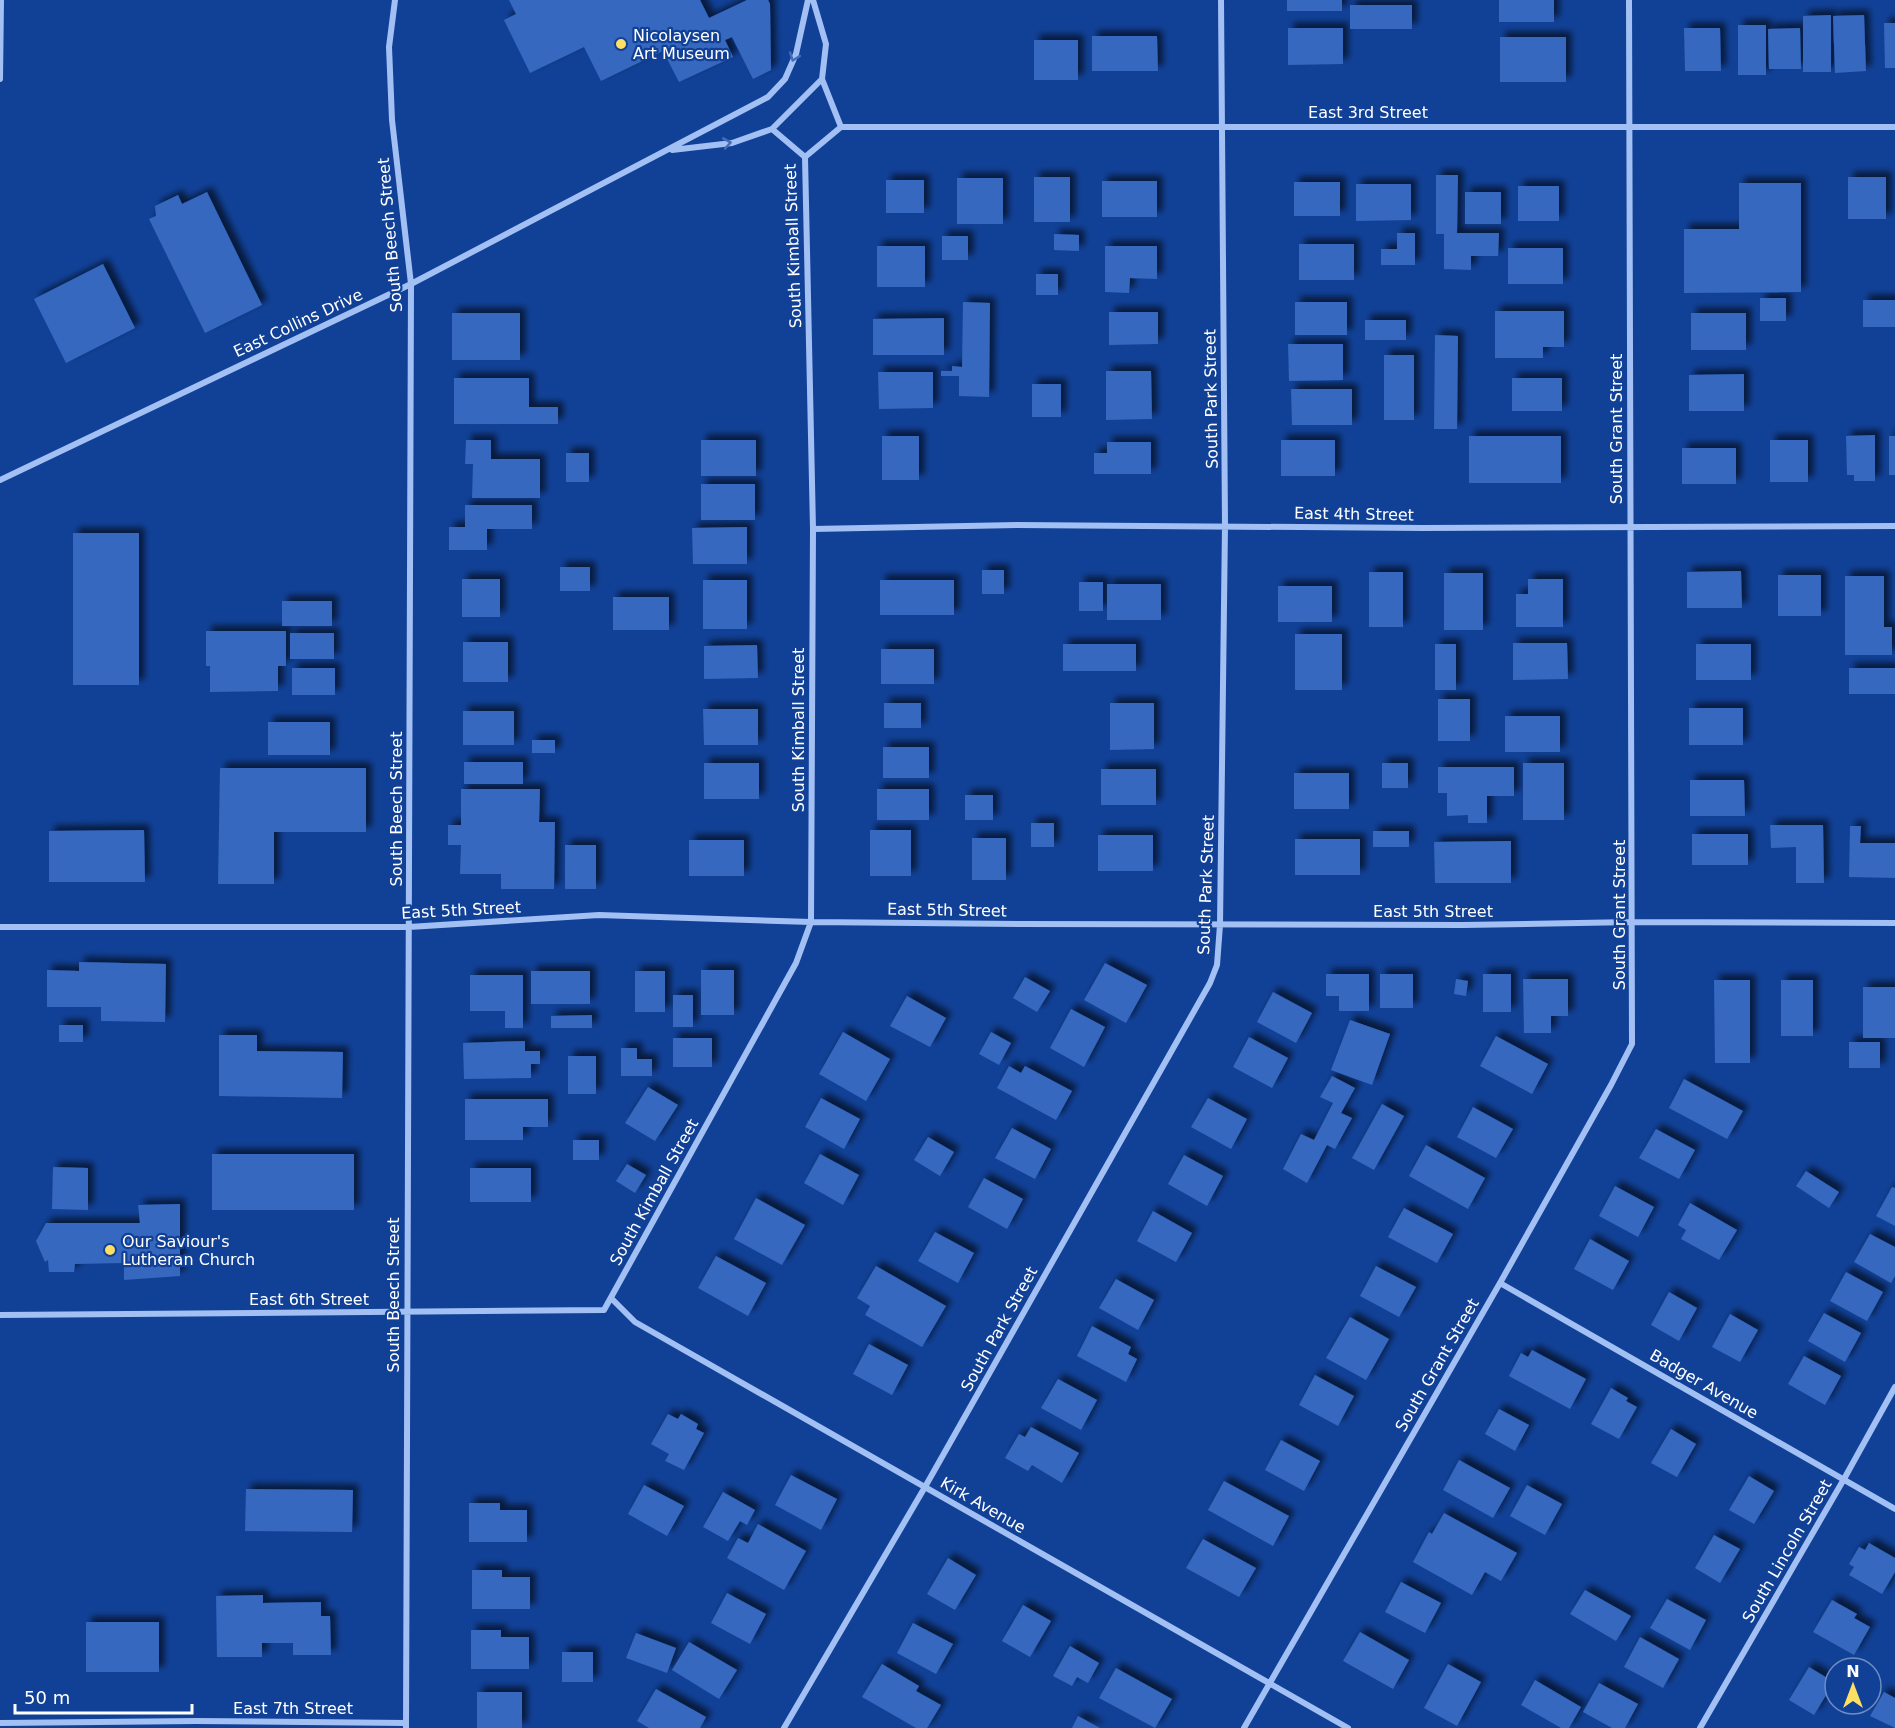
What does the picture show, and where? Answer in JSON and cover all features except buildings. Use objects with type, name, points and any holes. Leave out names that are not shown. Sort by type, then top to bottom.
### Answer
[{"type":"street","points":[[0,79],[2,0]]},
{"type":"street","name":"South Beech Street","points":[[395,0],[389,47],[392,120],[411,284],[406,1725]]},
{"type":"street","name":"East Collins Drive","points":[[0,480],[411,284],[669,151],[768,97],[785,79],[796,54],[808,0]]},
{"type":"street","points":[[805,157],[841,127],[822,79],[826,44],[813,0]]},
{"type":"street","name":"South Park Street","points":[[784,1728],[925,1486],[1210,983],[1217,965],[1220,925],[1226,525],[1221,0]]},
{"type":"street","name":"South Grant Street","points":[[1244,1728],[1500,1283],[1632,1044],[1629,0]]},
{"type":"street","name":"East Collins Drive","points":[[669,151],[732,143],[772,129],[822,79]]},
{"type":"street","name":"East 3rd Street","points":[[841,127],[1895,127]]},
{"type":"street","name":"South Kimball Street","points":[[611,1298],[796,963],[811,922],[813,529],[805,157],[772,129]]},
{"type":"street","name":"East 4th Street","points":[[813,529],[1017,525],[1424,528],[1895,526]]},
{"type":"street","name":"East 5th Street","points":[[0,927],[409,927],[599,915],[811,922],[1220,925],[1895,923]]},
{"type":"street","name":"Badger Avenue","points":[[1500,1283],[1895,1509]]},
{"type":"street","name":"East 6th Street","points":[[0,1315],[604,1310],[611,1298]]},
{"type":"street","name":"Kirk Avenue","points":[[611,1298],[635,1322],[1348,1728]]},
{"type":"street","name":"South Lincoln Street","points":[[1700,1728],[1895,1387]]},
{"type":"street","name":"East 7th Street","points":[[0,1722],[196,1721],[406,1725]]},
{"type":"place","name":"Nicolaysen Art Museum","points":[[621,44]]},
{"type":"place","name":"Our Saviour's Lutheran Church","points":[[110,1250]]}]
